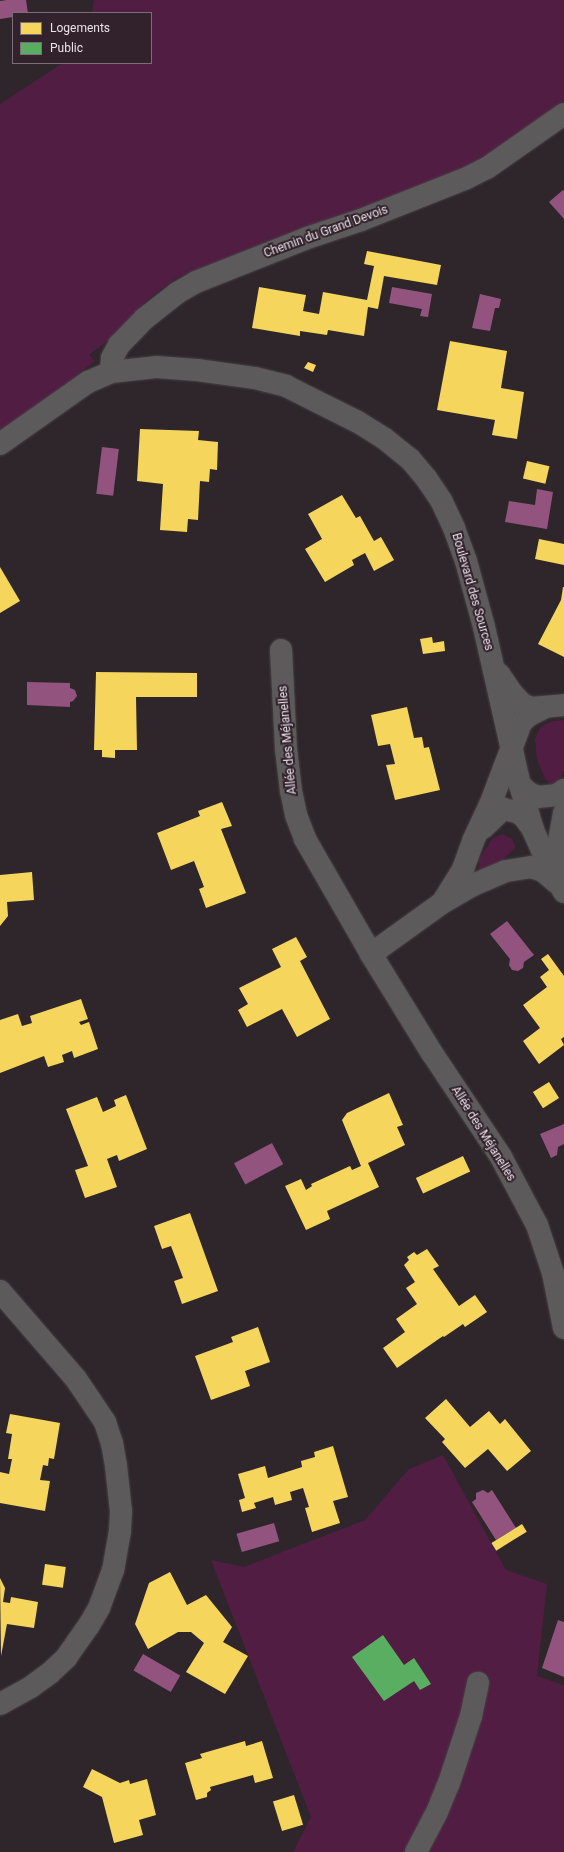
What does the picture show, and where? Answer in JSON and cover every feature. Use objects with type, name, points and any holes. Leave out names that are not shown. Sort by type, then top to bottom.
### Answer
[{"type":"street","name":"Chemin du Grand Devois","points":[[112,372],[112,358],[119,344],[144,319],[178,292],[196,282],[307,238],[361,220],[467,178],[487,168],[564,114]]},
{"type":"street","name":"Boulevard des Sources","points":[[0,444],[88,382],[112,372],[156,366],[255,378],[286,386],[358,422],[385,439],[410,459],[426,478],[440,500],[454,528],[466,560],[493,666],[520,785],[533,830],[561,888]]},
{"type":"street","name":"Allée des Méjanelles","points":[[281,650],[286,749],[296,815],[308,845],[432,1053],[500,1157],[537,1225],[553,1273],[564,1328]]},
{"type":"street","points":[[493,666],[511,692],[522,704],[531,708],[564,705]]},
{"type":"street","points":[[442,904],[463,869],[473,841],[490,805],[521,723],[528,716],[542,708]]},
{"type":"street","points":[[520,785],[529,793],[538,797],[557,795],[564,790]]},
{"type":"street","points":[[473,841],[484,826],[503,809],[517,812],[523,816],[533,830]]},
{"type":"street","points":[[561,888],[558,847],[564,814]]},
{"type":"street","points":[[372,954],[442,904],[474,885],[506,871],[531,867],[543,871],[561,888]]},
{"type":"street","points":[[0,1291],[76,1379],[105,1422],[112,1443],[116,1466],[120,1524],[118,1550],[106,1590],[99,1608],[78,1642],[66,1658],[50,1673],[31,1687],[0,1704]]},
{"type":"street","points":[[416,1852],[438,1812],[449,1784],[471,1716],[478,1683]]},
{"type":"shaded area","points":[[26,0],[28,12],[12,12],[12,17],[0,19],[0,1]]},
{"type":"shaded area","points":[[94,0],[564,0],[564,101],[493,153],[447,179],[295,232],[176,278],[146,301],[110,339],[89,355],[95,361],[0,434],[0,104],[61,64],[152,64],[152,12],[92,12]]},
{"type":"shaded area","points":[[563,190],[564,191],[564,219],[549,202]]},
{"type":"shaded area","points":[[392,287],[432,294],[428,317],[420,316],[422,309],[389,303]]},
{"type":"shaded area","points":[[480,294],[501,299],[499,308],[495,308],[490,331],[472,328]]},
{"type":"shaded area","points":[[102,447],[119,449],[113,496],[96,494]]},
{"type":"shaded area","points":[[537,489],[553,492],[547,529],[505,522],[509,501],[535,505]]},
{"type":"shaded area","points":[[27,682],[70,683],[70,688],[75,690],[77,696],[70,702],[70,707],[27,705]]},
{"type":"shaded area","points":[[564,720],[564,770],[559,781],[550,784],[545,779],[537,759],[535,739],[543,725],[553,721]]},
{"type":"shaded area","points":[[502,834],[512,839],[515,846],[514,849],[498,864],[481,871],[479,868],[479,859],[492,839]]},
{"type":"shaded area","points":[[507,921],[534,955],[524,962],[523,968],[518,971],[512,970],[509,965],[510,959],[490,934]]},
{"type":"shaded area","points":[[564,1124],[564,1144],[558,1147],[557,1155],[551,1158],[540,1134]]},
{"type":"shaded area","points":[[272,1143],[283,1164],[245,1184],[234,1163]]},
{"type":"shaded area","points":[[443,1455],[506,1570],[547,1584],[537,1676],[564,1685],[564,1852],[293,1852],[311,1817],[211,1560],[244,1567],[365,1520],[409,1469]]},
{"type":"shaded area","points":[[483,1490],[488,1493],[492,1490],[516,1528],[496,1540],[472,1502],[476,1499],[476,1493]]},
{"type":"shaded area","points":[[274,1523],[279,1541],[242,1552],[237,1534]]},
{"type":"shaded area","points":[[558,1620],[564,1622],[564,1677],[542,1668]]},
{"type":"shaded area","points":[[143,1654],[180,1676],[171,1692],[134,1670]]},
{"type":"building: Logements","points":[[367,251],[441,265],[437,285],[384,276],[378,309],[368,307],[364,336],[328,330],[327,335],[300,331],[300,336],[252,328],[259,287],[306,295],[303,311],[319,314],[323,292],[367,300],[374,266],[364,264]]},
{"type":"building: Logements","points":[[450,341],[507,351],[501,388],[524,392],[517,439],[492,435],[495,420],[437,410]]},
{"type":"building: Logements","points":[[308,362],[316,365],[313,372],[304,368]]},
{"type":"building: Logements","points":[[140,429],[199,431],[198,440],[218,442],[217,470],[210,469],[209,482],[200,481],[198,520],[188,519],[187,532],[160,530],[163,484],[137,481]]},
{"type":"building: Logements","points":[[527,461],[549,466],[545,484],[523,479]]},
{"type":"building: Logements","points":[[342,495],[356,518],[360,516],[374,541],[381,537],[394,560],[374,571],[365,553],[352,560],[354,565],[325,582],[305,549],[322,539],[308,514]]},
{"type":"building: Logements","points":[[539,539],[564,544],[564,565],[535,559]]},
{"type":"building: Logements","points":[[0,567],[20,601],[0,613]]},
{"type":"building: Logements","points":[[563,587],[564,657],[538,644],[561,600]]},
{"type":"building: Logements","points":[[432,637],[433,643],[444,641],[445,651],[423,654],[420,639]]},
{"type":"building: Logements","points":[[96,672],[197,673],[197,697],[136,697],[137,750],[115,750],[115,758],[102,757],[102,750],[94,750]]},
{"type":"building: Logements","points":[[407,707],[414,738],[422,737],[424,748],[429,747],[440,790],[395,800],[386,765],[395,764],[390,744],[378,746],[371,715]]},
{"type":"building: Logements","points":[[222,802],[232,826],[221,829],[246,893],[206,908],[199,889],[204,887],[194,861],[171,870],[157,833],[200,816],[198,811]]},
{"type":"building: Logements","points":[[32,872],[34,900],[7,902],[8,916],[0,926],[0,875]]},
{"type":"building: Logements","points":[[296,937],[307,957],[300,961],[330,1019],[297,1037],[282,1009],[247,1027],[238,1010],[248,1004],[239,988],[281,967],[272,949]]},
{"type":"building: Logements","points":[[548,954],[564,976],[564,1037],[561,1039],[564,1045],[539,1064],[523,1041],[540,1028],[523,1005],[547,987],[540,977],[549,970],[541,959]]},
{"type":"building: Logements","points":[[81,999],[88,1019],[79,1022],[81,1025],[89,1022],[98,1049],[74,1058],[72,1051],[62,1055],[64,1062],[48,1067],[44,1056],[0,1073],[0,1020],[18,1014],[22,1026],[32,1023],[30,1016]]},
{"type":"building: Logements","points":[[549,1082],[559,1098],[543,1108],[533,1092]]},
{"type":"building: Logements","points":[[389,1093],[403,1125],[397,1127],[405,1145],[368,1163],[379,1187],[327,1211],[330,1219],[306,1230],[285,1186],[301,1179],[306,1190],[312,1186],[311,1184],[350,1166],[352,1170],[361,1166],[342,1120],[347,1113]]},
{"type":"building: Logements","points":[[126,1095],[147,1149],[119,1161],[117,1155],[107,1159],[117,1187],[85,1198],[75,1170],[88,1166],[66,1109],[97,1097],[103,1112],[116,1106],[114,1100]]},
{"type":"building: Logements","points":[[463,1156],[470,1171],[423,1193],[416,1178]]},
{"type":"building: Logements","points":[[190,1213],[218,1291],[182,1304],[174,1281],[183,1278],[171,1246],[162,1249],[154,1226]]},
{"type":"building: Logements","points":[[427,1249],[439,1266],[433,1269],[459,1306],[475,1295],[487,1312],[465,1327],[463,1324],[444,1337],[443,1336],[397,1368],[383,1348],[405,1332],[396,1319],[417,1304],[406,1288],[415,1282],[404,1265],[409,1260],[407,1257],[414,1252],[417,1255]]},
{"type":"building: Logements","points":[[258,1327],[270,1362],[245,1371],[250,1386],[211,1400],[195,1356],[233,1342],[231,1337]]},
{"type":"building: Logements","points":[[446,1399],[470,1427],[489,1411],[500,1424],[505,1419],[531,1451],[507,1471],[488,1449],[465,1468],[442,1442],[445,1439],[425,1418]]},
{"type":"building: Logements","points":[[10,1414],[60,1423],[54,1459],[49,1458],[48,1466],[43,1465],[40,1480],[50,1481],[45,1511],[0,1503],[0,1472],[9,1474],[12,1459],[8,1459],[12,1434],[6,1433]]},
{"type":"building: Logements","points":[[333,1446],[348,1497],[333,1501],[340,1523],[312,1532],[305,1508],[309,1507],[303,1488],[290,1492],[292,1500],[275,1505],[273,1497],[254,1503],[256,1508],[242,1512],[239,1500],[245,1498],[238,1474],[265,1466],[268,1478],[302,1467],[301,1461],[315,1457],[314,1452]]},
{"type":"building: Logements","points":[[522,1524],[527,1532],[496,1551],[491,1543]]},
{"type":"building: Logements","points":[[45,1564],[66,1567],[63,1588],[42,1585]]},
{"type":"building: Logements","points":[[170,1572],[187,1605],[206,1595],[232,1627],[223,1642],[248,1656],[225,1694],[186,1672],[204,1643],[191,1632],[178,1632],[148,1649],[135,1624],[149,1583]]},
{"type":"building: Logements","points":[[0,1578],[5,1588],[3,1602],[10,1603],[11,1597],[38,1602],[34,1628],[7,1624],[1,1656]]},
{"type":"building: Logements","points":[[245,1741],[246,1746],[262,1741],[273,1778],[255,1783],[253,1775],[210,1787],[211,1790],[207,1793],[207,1797],[196,1800],[185,1763],[202,1758],[200,1754]]},
{"type":"building: Logements","points":[[92,1769],[120,1783],[129,1780],[130,1784],[147,1779],[156,1815],[139,1820],[143,1835],[114,1843],[102,1797],[83,1787]]},
{"type":"building: Logements","points":[[294,1795],[303,1825],[282,1831],[273,1801]]},
{"type":"building: Public","points":[[383,1635],[404,1665],[414,1658],[431,1684],[420,1690],[414,1681],[384,1701],[352,1657]]}]
